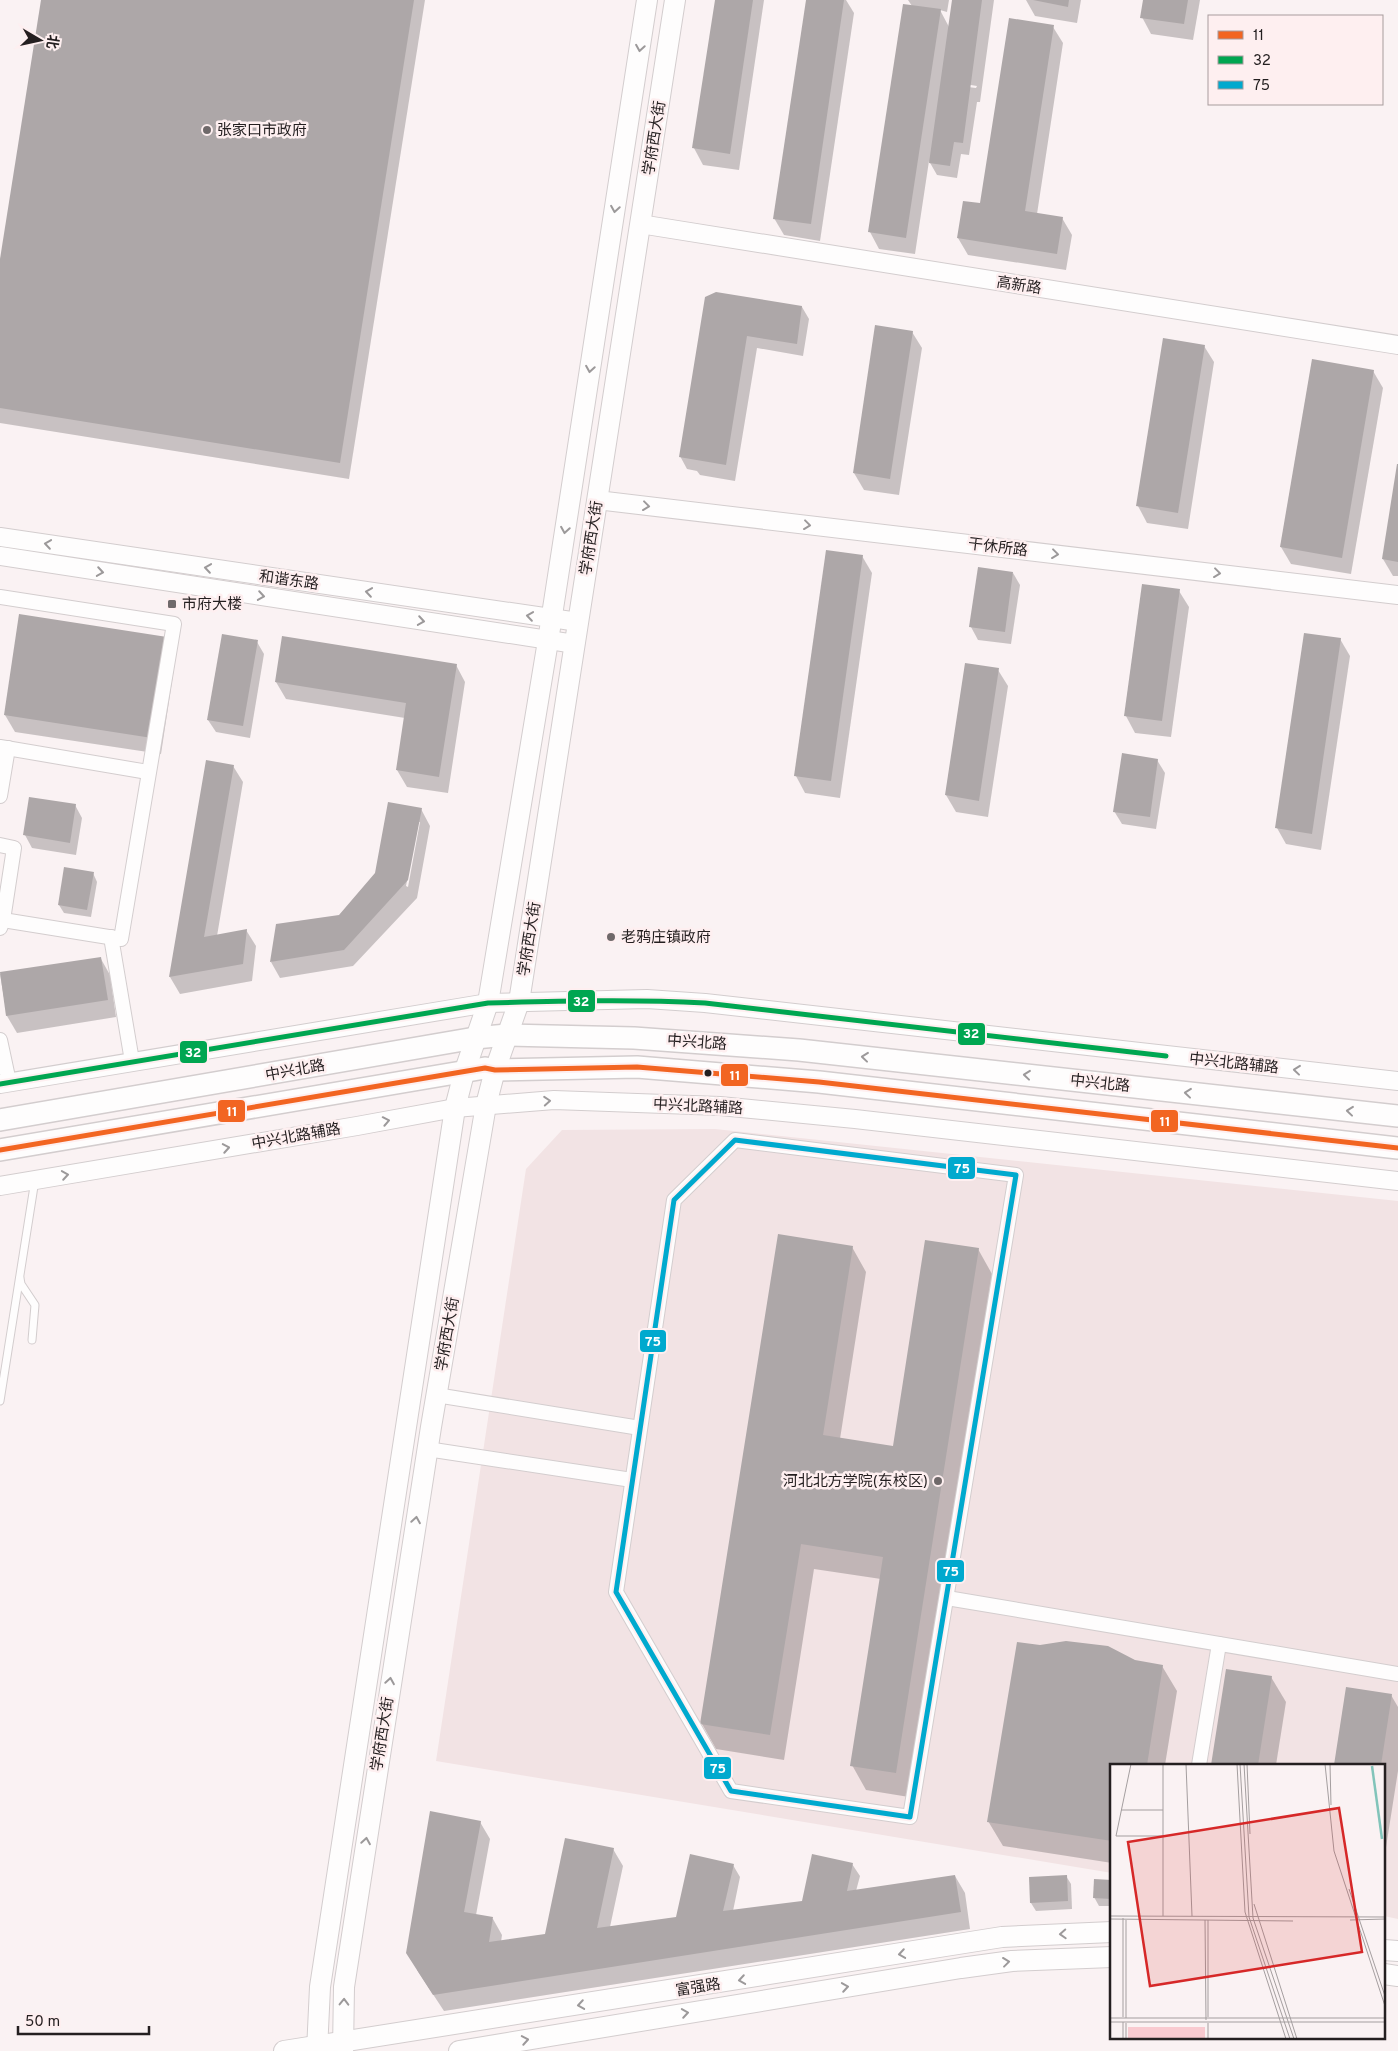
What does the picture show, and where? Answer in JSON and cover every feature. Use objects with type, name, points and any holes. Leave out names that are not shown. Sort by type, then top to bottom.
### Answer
[{"type":"main road","name":"学府西大街","points":[[317,2048],[320,1987],[455,1108],[475,1038],[488,1003],[548,640],[647,0]]},
{"type":"main road","name":"学府西大街","points":[[343,2046],[344,1987],[427,1449],[486,1105],[495,1070],[519,1002],[675,0]]},
{"type":"main road","name":"中兴北路","points":[[0,1120],[475,1038],[507,1035],[634,1038],[789,1049],[1398,1116]]},
{"type":"main road","name":"中兴北路","points":[[0,1150],[485,1068],[495,1070],[637,1067],[819,1082],[1398,1148]]},
{"type":"main road","name":"富强路","points":[[284,2051],[343,2046],[1002,1937],[1110,1932]]},
{"type":"main road","name":"富强路","points":[[459,2051],[961,1968],[1012,1961],[1110,1957]]},
{"type":"street","name":"高新路","points":[[640,224],[1398,345]]},
{"type":"street","name":"干休所路","points":[[597,500],[1398,594]]},
{"type":"street","name":"和谐东路","points":[[0,537],[578,622]]},
{"type":"street","name":"和谐东路","points":[[0,556],[575,644]]},
{"type":"street","points":[[0,597],[174,624],[121,939],[2,924],[14,848],[0,845]]},
{"type":"street","points":[[0,796],[4,747],[148,772]]},
{"type":"street","points":[[111,937],[132,1061]]},
{"type":"street","name":"中兴北路辅路","points":[[4,1083],[488,1003],[647,999],[705,1002],[1398,1081]]},
{"type":"street","points":[[0,1040],[4,1083]]},
{"type":"street","name":"中兴北路辅路","points":[[0,1186],[455,1108],[554,1100],[720,1106],[855,1119],[1398,1181]]},
{"type":"street","points":[[735,1140],[1016,1174],[910,1817],[731,1791],[616,1592],[640,1428],[674,1200],[735,1140]]},
{"type":"street","points":[[436,1395],[640,1428]]},
{"type":"street","points":[[427,1449],[632,1480]]},
{"type":"street","points":[[947,1598],[1398,1675]]},
{"type":"street","points":[[1199,1764],[1219,1644]]},
{"type":"lane","points":[[0,1401],[2,1373],[20,1278],[35,1180]]},
{"type":"lane","points":[[20,1278],[21,1284],[35,1305],[32,1340]]},
{"type":"shaded area","name":"河北北方学院(东校区)","points":[[715,1129],[1398,1201],[1398,1919],[1386,1916],[1386,1764],[1110,1764],[1110,1873],[436,1761],[526,1169],[562,1130]]},
{"type":"building","name":"张家口市政府","points":[[41,0],[414,0],[340,463],[0,408],[0,259]]},
{"type":"building","points":[[715,0],[753,0],[730,154],[692,148]]},
{"type":"building","points":[[806,0],[844,0],[811,224],[773,219]]},
{"type":"building","points":[[952,0],[982,0],[963,143],[954,142],[950,166],[929,163]]},
{"type":"building","points":[[1033,0],[1069,0],[1068,7]]},
{"type":"building","points":[[1143,0],[1188,0],[1184,24],[1140,18]]},
{"type":"building","points":[[903,4],[941,9],[906,238],[868,232]]},
{"type":"building","points":[[1009,18],[1054,25],[1025,211],[1063,217],[1057,254],[957,238],[963,201],[980,203]]},
{"type":"building","points":[[716,292],[802,306],[797,344],[747,336],[726,465],[679,457],[705,297]]},
{"type":"building","points":[[875,325],[913,331],[890,479],[853,473]]},
{"type":"building","points":[[1163,338],[1205,345],[1178,513],[1136,506]]},
{"type":"building","points":[[1312,359],[1374,370],[1342,558],[1280,547]]},
{"type":"building","points":[[1398,464],[1398,562],[1382,559]]},
{"type":"building","points":[[826,550],[863,555],[831,781],[794,776]]},
{"type":"building","points":[[978,567],[1013,572],[1005,632],[969,627]]},
{"type":"building","points":[[1142,584],[1180,589],[1162,721],[1124,716]]},
{"type":"building","points":[[19,614],[167,637],[152,738],[4,715]]},
{"type":"building","points":[[1304,633],[1341,638],[1312,834],[1275,828]]},
{"type":"building","points":[[222,634],[258,640],[243,726],[207,720]]},
{"type":"building","points":[[282,636],[457,664],[439,777],[396,770],[406,703],[275,682]]},
{"type":"building","points":[[965,663],[999,668],[979,801],[945,795]]},
{"type":"building","points":[[1122,753],[1158,759],[1150,817],[1113,812]]},
{"type":"building","points":[[206,760],[234,765],[204,937],[247,929],[243,964],[169,977]]},
{"type":"building","points":[[29,797],[76,804],[70,843],[23,835]]},
{"type":"building","points":[[388,802],[422,808],[408,880],[344,950],[270,962],[276,924],[339,915],[375,873]]},
{"type":"building","points":[[64,867],[94,872],[87,910],[58,905]]},
{"type":"building","points":[[101,957],[108,1000],[6,1016],[0,972]]},
{"type":"building","points":[[778,1234],[853,1246],[823,1435],[893,1446],[925,1240],[979,1248],[896,1773],[850,1766],[883,1557],[801,1544],[770,1735],[700,1724]]},
{"type":"building","points":[[1066,1641],[1108,1646],[1135,1660],[1163,1665],[1147,1764],[1110,1764],[1110,1841],[987,1822],[1017,1642],[1040,1645]]},
{"type":"building","points":[[1226,1669],[1272,1676],[1258,1764],[1211,1764]]},
{"type":"building","points":[[1346,1687],[1392,1694],[1381,1764],[1334,1764]]},
{"type":"building","points":[[430,1811],[481,1821],[464,1912],[493,1917],[489,1942],[545,1934],[565,1838],[614,1848],[597,1928],[676,1917],[690,1854],[734,1864],[723,1911],[802,1901],[812,1854],[853,1863],[847,1891],[955,1875],[961,1912],[433,1995],[406,1953]]},
{"type":"building","points":[[1067,1875],[1068,1901],[1030,1903],[1029,1877]]},
{"type":"building","points":[[1094,1879],[1110,1880],[1110,1899],[1093,1898]]},
{"type":"transit line","name":"32","points":[[0,1084],[488,1003],[623,1001],[705,1003],[1166,1056]]},
{"type":"transit line","name":"11","points":[[0,1150],[485,1068],[495,1070],[637,1067],[819,1082],[1398,1148]]},
{"type":"transit line","name":"75","points":[[735,1140],[1016,1175],[910,1817],[731,1791],[616,1592],[674,1200],[735,1140]]},
{"type":"place","name":"张家口市政府","points":[[207,130]]},
{"type":"place","name":"市府大楼","points":[[172,604]]},
{"type":"place","name":"老鸦庄镇政府","points":[[611,937]]},
{"type":"place","name":"河北北方学院(东校区)","points":[[938,1481]]}]
